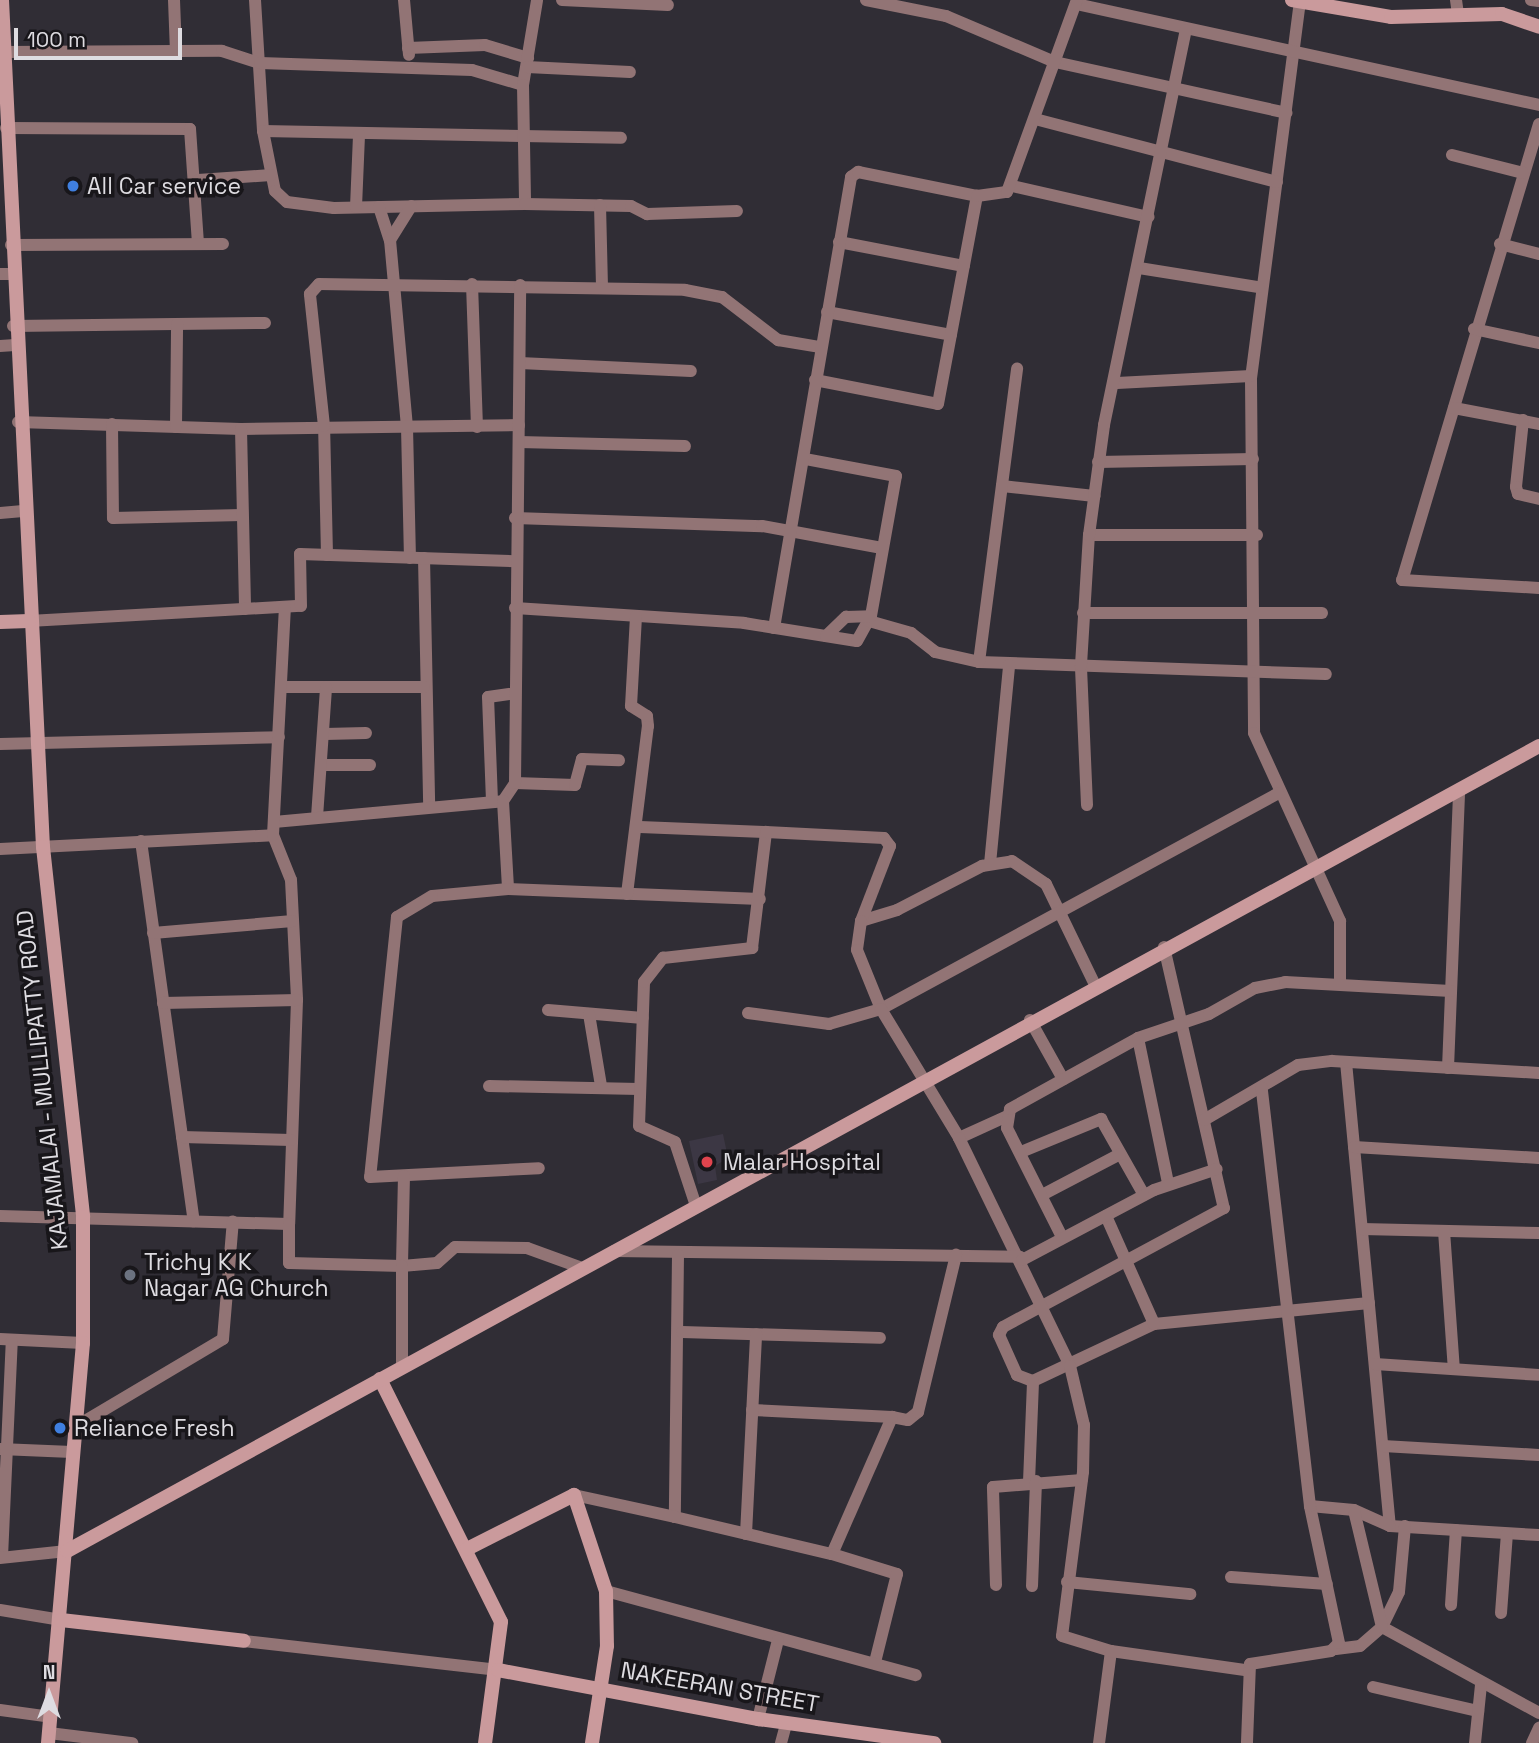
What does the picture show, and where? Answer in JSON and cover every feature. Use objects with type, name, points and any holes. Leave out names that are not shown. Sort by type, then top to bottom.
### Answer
[{"type":"street","name":"KAJAMALAI - MULLIPATTY ROAD","points":[[2,0],[11,244],[6,274],[13,326],[7,346],[18,422],[43,847],[83,1217],[83,1343],[49,1738]]},
{"type":"street","points":[[174,0],[176,52]]},
{"type":"street","points":[[255,0],[263,131],[271,175],[287,202],[356,207],[600,205],[647,214],[737,211]]},
{"type":"street","points":[[404,0],[410,66]]},
{"type":"street","points":[[525,204],[523,85],[537,0]]},
{"type":"street","points":[[562,0],[668,5]]},
{"type":"street","points":[[866,0],[946,16],[1055,62],[1286,113]]},
{"type":"street","points":[[1455,0],[1458,15]]},
{"type":"street","points":[[1531,0],[1539,1]]},
{"type":"street","points":[[1340,984],[1343,930],[1278,793],[1254,733],[1258,671],[1257,535],[1251,376],[1258,287],[1277,182],[1294,51],[1296,1],[1391,17],[1502,14],[1539,27]]},
{"type":"street","points":[[775,628],[805,459],[820,347],[851,177],[858,172],[977,196],[1004,194],[1012,186],[1077,2],[1186,30],[1539,105]]},
{"type":"street","points":[[1087,805],[1081,665],[1088,535],[1098,462],[1117,383],[1186,30]]},
{"type":"street","points":[[408,48],[485,46],[527,63],[630,72]]},
{"type":"street","points":[[4,52],[222,51],[260,63],[410,66],[472,71],[523,85]]},
{"type":"street","points":[[1035,119],[1277,182]]},
{"type":"street","points":[[1539,124],[1474,329],[1454,408],[1402,580],[1539,588]]},
{"type":"street","points":[[6,128],[185,127],[192,133],[198,180],[198,244]]},
{"type":"street","points":[[263,131],[359,135],[621,138]]},
{"type":"street","points":[[356,207],[359,135]]},
{"type":"street","points":[[1452,155],[1523,173]]},
{"type":"street","points":[[198,180],[271,175]]},
{"type":"street","points":[[1012,186],[1149,217]]},
{"type":"street","points":[[815,380],[938,404],[977,196]]},
{"type":"street","points":[[600,205],[602,288]]},
{"type":"street","points":[[390,240],[411,206]]},
{"type":"street","points":[[379,207],[390,240],[407,428],[410,558]]},
{"type":"street","points":[[839,243],[964,266]]},
{"type":"street","points":[[11,244],[223,244]]},
{"type":"street","points":[[1500,244],[1539,254]]},
{"type":"street","points":[[1139,268],[1258,287]]},
{"type":"street","points":[[327,555],[324,426],[312,288],[394,283],[520,285],[722,297],[778,341],[820,347]]},
{"type":"street","points":[[472,284],[477,427]]},
{"type":"street","points":[[0,849],[141,841],[273,828],[317,817],[497,801],[515,783],[514,518],[519,442],[520,285]]},
{"type":"street","points":[[827,312],[951,335]]},
{"type":"street","points":[[13,326],[265,323]]},
{"type":"street","points":[[176,428],[177,324]]},
{"type":"street","points":[[1474,329],[1539,343]]},
{"type":"street","points":[[520,363],[691,371]]},
{"type":"street","points":[[979,662],[1017,369]]},
{"type":"street","points":[[1117,383],[1251,376]]},
{"type":"street","points":[[1454,408],[1539,424]]},
{"type":"street","points":[[1523,420],[1516,487],[1518,494],[1539,499]]},
{"type":"street","points":[[18,422],[114,428],[241,429],[519,425]]},
{"type":"street","points":[[114,428],[113,518],[242,515]]},
{"type":"street","points":[[241,429],[245,609]]},
{"type":"street","points":[[519,442],[685,446]]},
{"type":"street","points":[[515,608],[775,628],[857,641],[870,619],[896,476],[805,459]]},
{"type":"street","points":[[1098,462],[1253,459]]},
{"type":"street","points":[[1002,486],[1094,496]]},
{"type":"street","points":[[0,513],[23,511]]},
{"type":"street","points":[[514,518],[738,525],[882,548]]},
{"type":"street","points":[[1088,535],[1257,535]]},
{"type":"street","points":[[284,625],[302,606],[300,554],[514,561]]},
{"type":"street","points":[[424,558],[424,687],[429,807]]},
{"type":"street","points":[[0,622],[302,606]]},
{"type":"street","points":[[285,607],[273,828],[291,880],[297,1000],[289,1263],[402,1266],[437,1263],[454,1247],[527,1248],[582,1268]]},
{"type":"street","points":[[1083,613],[1322,613]]},
{"type":"street","points":[[627,894],[640,827],[648,720],[631,706],[636,616]]},
{"type":"street","points":[[826,636],[846,617],[870,619],[911,633],[935,652],[979,662],[1326,674]]},
{"type":"street","points":[[990,864],[1009,665]]},
{"type":"street","points":[[282,687],[424,687]]},
{"type":"street","points":[[317,817],[326,734],[326,687]]},
{"type":"street","points":[[508,889],[488,697],[515,693]]},
{"type":"street","points":[[326,734],[366,733]]},
{"type":"street","points":[[0,744],[279,737]]},
{"type":"street","points":[[83,1343],[6,1340],[1,1557],[67,1551],[696,1206],[922,1078],[1539,746]]},
{"type":"street","points":[[515,783],[575,785],[582,759],[619,760]]},
{"type":"street","points":[[323,765],[370,765]]},
{"type":"street","points":[[1448,1068],[1459,789]]},
{"type":"street","points":[[748,1013],[830,1024],[881,1009],[1278,793]]},
{"type":"street","points":[[640,827],[766,832],[888,841],[861,921],[857,950],[881,1009],[960,1138],[1021,1258],[1070,1366],[1084,1426],[1082,1480],[1067,1582],[1064,1641],[1111,1651],[1245,1670],[1257,1661],[1360,1646],[1381,1627],[1399,1592],[1405,1527]]},
{"type":"street","points":[[696,1206],[675,1142],[639,1126],[645,982],[663,958],[752,948],[766,832]]},
{"type":"street","points":[[141,841],[194,1221]]},
{"type":"street","points":[[861,921],[897,910],[990,864],[1012,861],[1031,869],[1061,909],[1095,985]]},
{"type":"street","points":[[539,1168],[370,1177],[394,923],[432,896],[508,889],[760,899]]},
{"type":"street","points":[[153,933],[292,921]]},
{"type":"street","points":[[1164,947],[1186,1020],[1203,1120],[1217,1169],[1224,1208],[999,1331],[1017,1375],[1033,1381],[1070,1366],[1153,1324],[1369,1303]]},
{"type":"street","points":[[960,1138],[1005,1117],[1063,1079],[1138,1038],[1186,1020],[1255,988],[1340,984],[1451,991]]},
{"type":"street","points":[[163,1003],[297,1000]]},
{"type":"street","points":[[548,1010],[643,1018]]},
{"type":"street","points":[[589,1014],[601,1086]]},
{"type":"street","points":[[1030,1020],[1063,1079]]},
{"type":"street","points":[[1138,1038],[1168,1183]]},
{"type":"street","points":[[1203,1120],[1298,1065],[1346,1062],[1539,1073]]},
{"type":"street","points":[[1346,1062],[1390,1526]]},
{"type":"street","points":[[489,1086],[601,1086],[639,1089]]},
{"type":"street","points":[[1262,1088],[1310,1506],[1327,1584],[1336,1649]]},
{"type":"street","points":[[1005,1117],[1062,1237]]},
{"type":"street","points":[[1021,1152],[1101,1119],[1144,1195]]},
{"type":"street","points":[[182,1137],[291,1140]]},
{"type":"street","points":[[1354,1147],[1539,1158]]},
{"type":"street","points":[[1042,1195],[1120,1154]]},
{"type":"street","points":[[614,1251],[678,1255],[956,1255],[1021,1258],[1168,1183],[1217,1169]]},
{"type":"street","points":[[401,1367],[404,1176]]},
{"type":"street","points":[[0,1216],[289,1224]]},
{"type":"street","points":[[1106,1216],[1128,1259],[1153,1324]]},
{"type":"street","points":[[75,1427],[223,1339],[233,1221]]},
{"type":"street","points":[[1362,1229],[1539,1233]]},
{"type":"street","points":[[1444,1231],[1454,1370]]},
{"type":"street","points":[[675,1517],[682,1332],[678,1255]]},
{"type":"street","points":[[752,1410],[908,1419],[918,1412],[956,1255]]},
{"type":"street","points":[[682,1332],[880,1338]]},
{"type":"street","points":[[746,1534],[756,1334]]},
{"type":"street","points":[[1375,1364],[1539,1376]]},
{"type":"street","points":[[380,1379],[467,1549],[501,1622],[498,1670],[485,1743]]},
{"type":"street","points":[[1032,1586],[1033,1381]]},
{"type":"street","points":[[832,1554],[892,1417]]},
{"type":"street","points":[[1383,1446],[1539,1455]]},
{"type":"street","points":[[3,1449],[72,1452]]},
{"type":"street","points":[[996,1585],[993,1487],[1082,1480]]},
{"type":"street","points":[[574,1494],[606,1591],[601,1688],[593,1743]]},
{"type":"street","points":[[467,1549],[574,1494],[832,1554],[897,1574],[874,1662]]},
{"type":"street","points":[[1310,1506],[1354,1510],[1390,1526],[1539,1535]]},
{"type":"street","points":[[1354,1510],[1381,1627],[1481,1685],[1539,1713]]},
{"type":"street","points":[[1451,1605],[1456,1530]]},
{"type":"street","points":[[1501,1613],[1507,1534]]},
{"type":"street","points":[[1231,1577],[1327,1584]]},
{"type":"street","points":[[1067,1582],[1189,1594]]},
{"type":"street","points":[[606,1591],[778,1640],[874,1662],[916,1675]]},
{"type":"street","points":[[0,1610],[61,1620],[498,1670]]},
{"type":"street","points":[[758,1719],[778,1640]]},
{"type":"street","points":[[1099,1743],[1111,1651]]},
{"type":"street","name":"NAKEERAN STREET","points":[[498,1670],[786,1724],[934,1743]]},
{"type":"street","points":[[1245,1670],[1247,1742]]},
{"type":"street","points":[[1475,1743],[1481,1685]]},
{"type":"street","points":[[1373,1687],[1478,1711]]},
{"type":"street","points":[[0,1710],[51,1717]]},
{"type":"street","points":[[781,1743],[786,1724]]},
{"type":"street","points":[[1532,1743],[1539,1728]]},
{"type":"street","points":[[49,1738],[132,1743]]},
{"type":"shaded area","name":"Malar Hospital","points":[[723,1134],[728,1158],[715,1166],[717,1180],[698,1184],[689,1141]]},
{"type":"place","name":"All Car service","points":[[73,186]]},
{"type":"place","name":"Malar Hospital","points":[[707,1162]]},
{"type":"place","name":"Trichy K K Nagar AG Church","points":[[130,1275]]},
{"type":"place","name":"Reliance Fresh","points":[[60,1428]]}]
